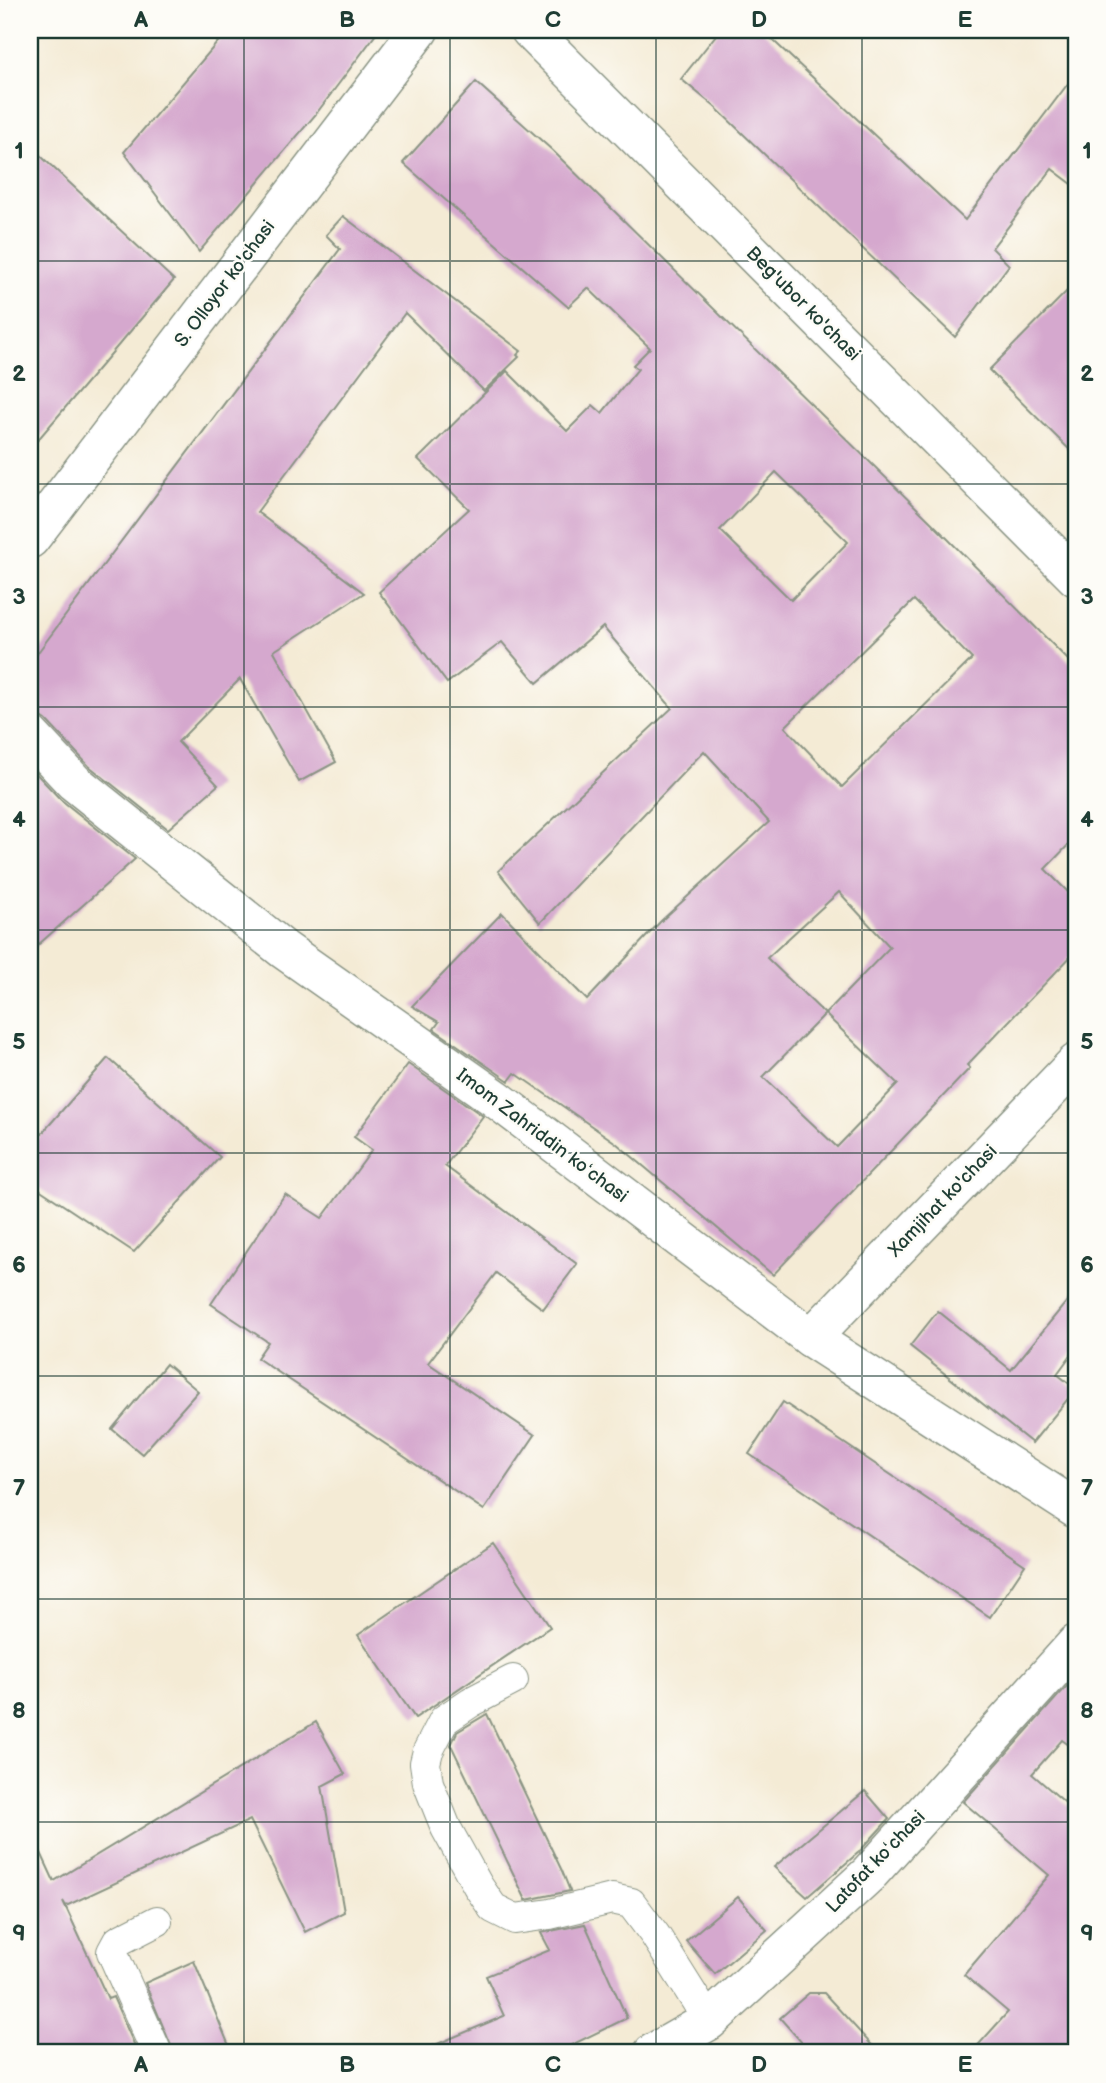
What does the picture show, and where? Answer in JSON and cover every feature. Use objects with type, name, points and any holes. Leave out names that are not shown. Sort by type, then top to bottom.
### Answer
[{"type":"street","name":"S. Olloyor ko'chasi","points":[[30,539],[419,30]]},
{"type":"street","name":"Beg'ubor ko'chasi","points":[[530,30],[1076,578]]},
{"type":"street","name":"Imom Zahriddin koʻchasi","points":[[30,735],[74,782],[283,949],[495,1098],[811,1338],[1076,1509]]},
{"type":"street","name":"Xamjihat ko'chasi","points":[[811,1338],[1076,1063]]},
{"type":"street","name":"Latofat koʻchasi","points":[[653,2053],[709,2021],[869,1874],[1076,1644]]},
{"type":"lane","points":[[513,1679],[444,1720],[428,1751],[425,1763],[428,1783],[436,1805],[478,1886],[493,1908],[515,1919],[550,1914],[612,1899],[631,1903],[655,1935],[709,2021]]},
{"type":"lane","points":[[157,1921],[118,1941],[112,1951],[158,2053]]},
{"type":"building","points":[[228,30],[379,30],[316,114],[199,252],[124,152]]},
{"type":"building","points":[[720,30],[762,30],[965,220],[1076,73],[1076,187],[1052,169],[992,248],[1009,265],[955,337],[715,107],[681,79]]},
{"type":"building","points":[[476,82],[552,150],[1076,668],[1076,837],[1045,869],[1076,900],[1076,951],[967,1065],[970,1068],[773,1275],[616,1143],[515,1073],[509,1081],[434,1029],[439,1022],[412,1006],[502,913],[587,1000],[661,921],[769,822],[704,751],[540,923],[498,871],[672,708],[603,627],[537,683],[502,642],[447,683],[379,592],[469,509],[418,459],[507,371],[567,431],[593,405],[602,413],[638,369],[633,365],[650,348],[588,288],[568,307],[403,163]],"holes":[[[776,472],[848,542],[791,600],[720,530]],[[914,600],[972,659],[842,787],[785,727]],[[839,892],[890,947],[825,1014],[767,958]],[[825,1014],[898,1084],[837,1147],[763,1077]]]},
{"type":"building","points":[[30,146],[174,280],[30,449]]},
{"type":"building","points":[[343,216],[521,351],[517,355],[519,357],[484,391],[405,313],[257,512],[364,593],[274,651],[336,762],[299,782],[240,679],[178,742],[218,785],[168,829],[89,766],[46,720],[37,714],[30,714],[30,663],[340,249],[326,235]]},
{"type":"building","points":[[1076,282],[1076,456],[989,370]]},
{"type":"building","points":[[30,767],[60,799],[135,859],[30,952]]},
{"type":"building","points":[[108,1058],[220,1157],[134,1252],[30,1183],[30,1147]]},
{"type":"building","points":[[408,1064],[483,1116],[445,1166],[577,1264],[543,1309],[496,1273],[428,1363],[535,1435],[484,1510],[257,1358],[268,1342],[211,1304],[285,1194],[322,1218],[372,1150],[354,1137]]},
{"type":"building","points":[[1076,1290],[1076,1348],[1057,1374],[1076,1389],[1032,1443],[910,1346],[938,1311],[1011,1370]]},
{"type":"building","points":[[166,1364],[198,1391],[142,1454],[112,1429]]},
{"type":"building","points":[[783,1402],[1025,1565],[990,1617],[749,1454]]},
{"type":"building","points":[[493,1543],[550,1627],[415,1718],[358,1635]]},
{"type":"building","points":[[1076,1676],[1076,1750],[1062,1740],[1032,1774],[1076,1812],[1076,2053],[971,2053],[1008,2012],[964,1975],[1049,1875],[963,1802]]},
{"type":"building","points":[[487,1714],[570,1891],[526,1900],[451,1745],[457,1732]]},
{"type":"building","points":[[316,1722],[345,1774],[322,1786],[344,1912],[305,1932],[250,1820],[66,1906],[63,1901],[108,1999],[113,1997],[138,2053],[30,2053],[30,1829],[54,1881]]},
{"type":"building","points":[[865,1791],[889,1819],[859,1852],[807,1897],[774,1867]]},
{"type":"building","points":[[738,1897],[767,1930],[715,1974],[686,1941]]},
{"type":"building","points":[[585,1924],[627,2018],[555,2053],[416,2053],[504,2016],[486,1976],[550,1950],[541,1933]]},
{"type":"building","points":[[194,1961],[232,2053],[174,2053],[145,1983]]},
{"type":"building","points":[[809,1993],[824,1993],[879,2053],[811,2053],[780,2018]]}]
